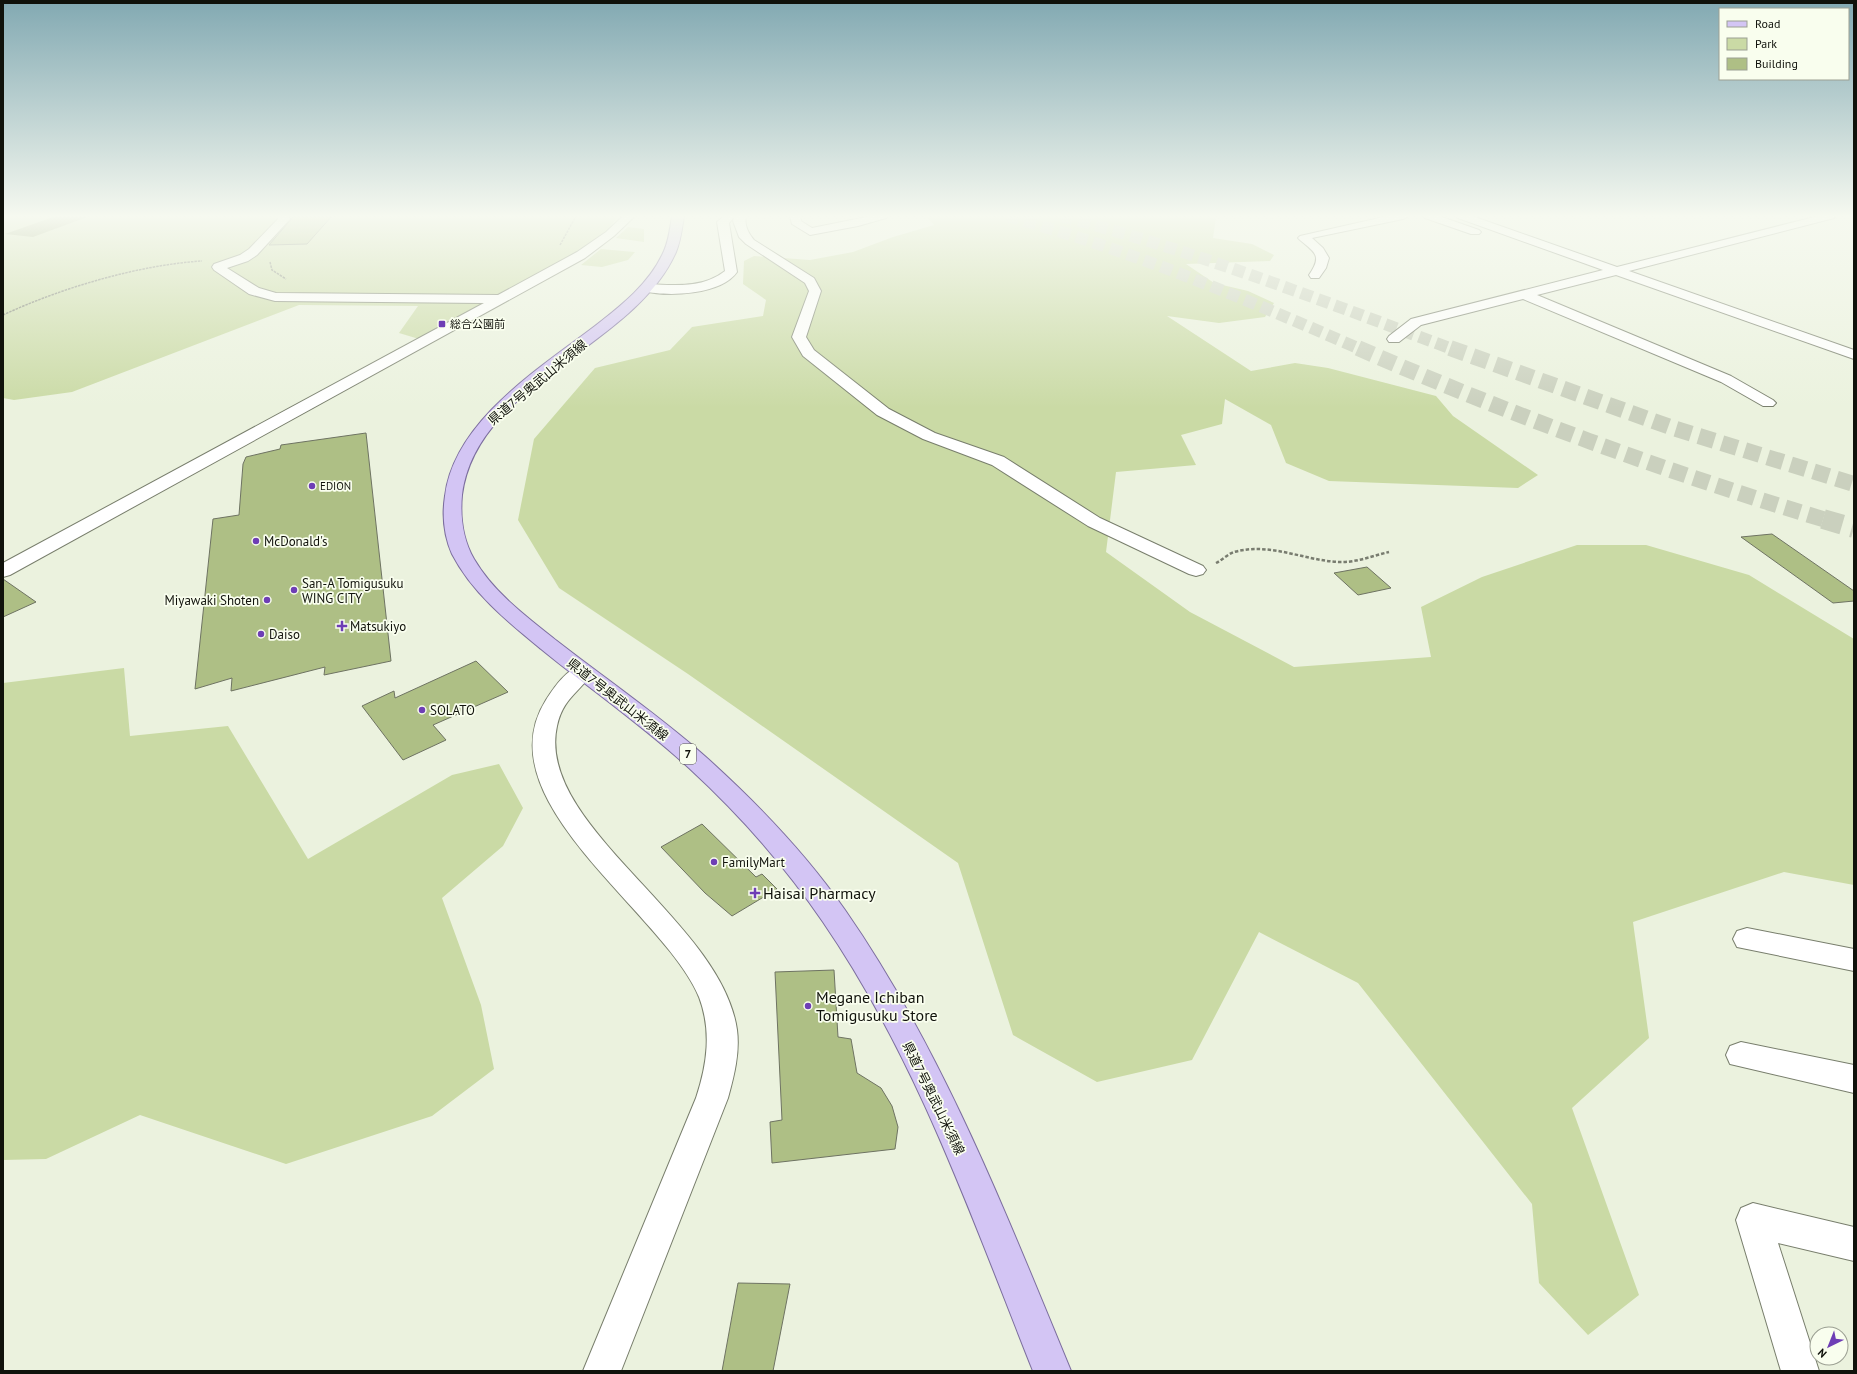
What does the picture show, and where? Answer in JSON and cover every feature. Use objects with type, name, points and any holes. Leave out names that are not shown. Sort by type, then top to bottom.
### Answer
[{"type":"main road","name":"県道7号奥武山米須線","points":[[652,280],[647,288],[623,311],[502,408],[487,423],[465,456],[454,492],[454,531],[461,553],[475,576],[495,599],[519,621],[582,672],[662,732],[727,791],[794,865],[849,939],[893,1014],[949,1125],[1052,1371]]},
{"type":"street","points":[[238,280],[254,291],[275,297],[500,299]]},
{"type":"street","points":[[3,571],[535,280]]},
{"type":"street","points":[[647,288],[693,288],[711,285],[722,280]]},
{"type":"street","points":[[809,280],[815,290],[799,337],[808,353],[877,407],[905,425],[929,436],[998,461],[1094,522],[1196,570]]},
{"type":"street","points":[[1394,339],[1416,322],[1576,280]]},
{"type":"street","points":[[1643,280],[1850,351]]},
{"type":"street","points":[[1523,294],[1726,379],[1768,403]]},
{"type":"street","points":[[582,672],[563,690],[551,711],[542,744],[546,770],[561,804],[576,825],[679,944],[704,979],[718,1011],[722,1028],[719,1075],[712,1098],[602,1371]]},
{"type":"street","points":[[1747,939],[1854,960]]},
{"type":"street","points":[[1741,1055],[1854,1079]]},
{"type":"street","points":[[1800,1371],[1753,1220],[1854,1244]]},
{"type":"path","points":[[3,315],[41,297],[100,280]]},
{"type":"path","points":[[1196,570],[1217,562],[1233,552],[1250,549],[1272,550],[1337,562],[1351,562],[1389,552]]},
{"type":"green space","points":[[3,280],[528,280],[419,339],[399,333],[418,306],[299,305],[72,392],[14,400],[3,398]]},
{"type":"green space","points":[[743,280],[1210,280],[1214,283],[1248,291],[1274,303],[1265,317],[1219,323],[1167,316],[1251,371],[1295,363],[1328,368],[1436,396],[1453,416],[1538,475],[1518,488],[1329,481],[1286,463],[1271,425],[1225,399],[1222,424],[1181,435],[1196,465],[1116,472],[1106,552],[1190,612],[1294,667],[1431,657],[1421,607],[1482,577],[1577,545],[1646,545],[1749,575],[1854,639],[1854,885],[1784,872],[1633,922],[1649,1038],[1572,1108],[1639,1295],[1588,1335],[1539,1283],[1532,1204],[1358,983],[1259,932],[1192,1060],[1097,1082],[1013,1035],[958,863],[688,674],[559,588],[518,520],[534,439],[595,368],[670,350],[692,327],[763,316],[766,300],[743,284]]},
{"type":"green space","points":[[124,668],[130,736],[228,726],[308,859],[452,775],[499,764],[523,808],[503,846],[442,898],[481,1005],[494,1069],[432,1116],[286,1164],[140,1115],[46,1159],[3,1160],[3,683]]},
{"type":"building","name":"San-A Tomigusuku WING CITY","points":[[366,433],[391,661],[324,675],[325,667],[231,691],[232,678],[195,689],[213,519],[239,515],[243,464],[246,457],[280,449],[281,445]]},
{"type":"building","points":[[1772,534],[1854,591],[1854,601],[1833,603],[1741,537]]},
{"type":"building","points":[[1367,567],[1391,588],[1358,595],[1334,573]]},
{"type":"building","points":[[3,579],[36,602],[3,617]]},
{"type":"building","points":[[476,661],[508,692],[433,725],[446,740],[403,760],[362,706],[394,691],[395,698]]},
{"type":"building","points":[[702,824],[756,877],[762,874],[777,889],[732,916],[705,893],[661,847]]},
{"type":"building","points":[[834,970],[838,1037],[851,1039],[857,1073],[881,1088],[892,1106],[898,1127],[895,1149],[772,1163],[770,1122],[782,1120],[775,972]]},
{"type":"building","points":[[738,1283],[790,1284],[773,1371],[722,1371]]},
{"type":"tunnel","points":[[1197,280],[1273,311],[1360,349]]},
{"type":"tunnel","points":[[1264,280],[1452,349]]},
{"type":"tunnel","points":[[1358,348],[1415,373],[1589,441],[1766,502],[1826,520]]},
{"type":"tunnel","points":[[1450,348],[1673,428],[1854,484]]},
{"type":"tunnel","points":[[1823,519],[1854,528]]},
{"type":"place","name":"総合公園前","points":[[442,324]]},
{"type":"place","name":"EDION","points":[[312,486]]},
{"type":"place","name":"McDonald's","points":[[256,541]]},
{"type":"place","name":"San-A Tomigusuku WING CITY","points":[[294,590]]},
{"type":"place","name":"Miyawaki Shoten","points":[[267,600]]},
{"type":"place","name":"Matsukiyo","points":[[342,626]]},
{"type":"place","name":"Daiso","points":[[261,634]]},
{"type":"place","name":"SOLATO","points":[[422,710]]},
{"type":"place","name":"FamilyMart","points":[[714,862]]},
{"type":"place","name":"Haisai Pharmacy","points":[[755,893]]},
{"type":"place","name":"Megane Ichiban Tomigusuku Store","points":[[808,1006]]}]
